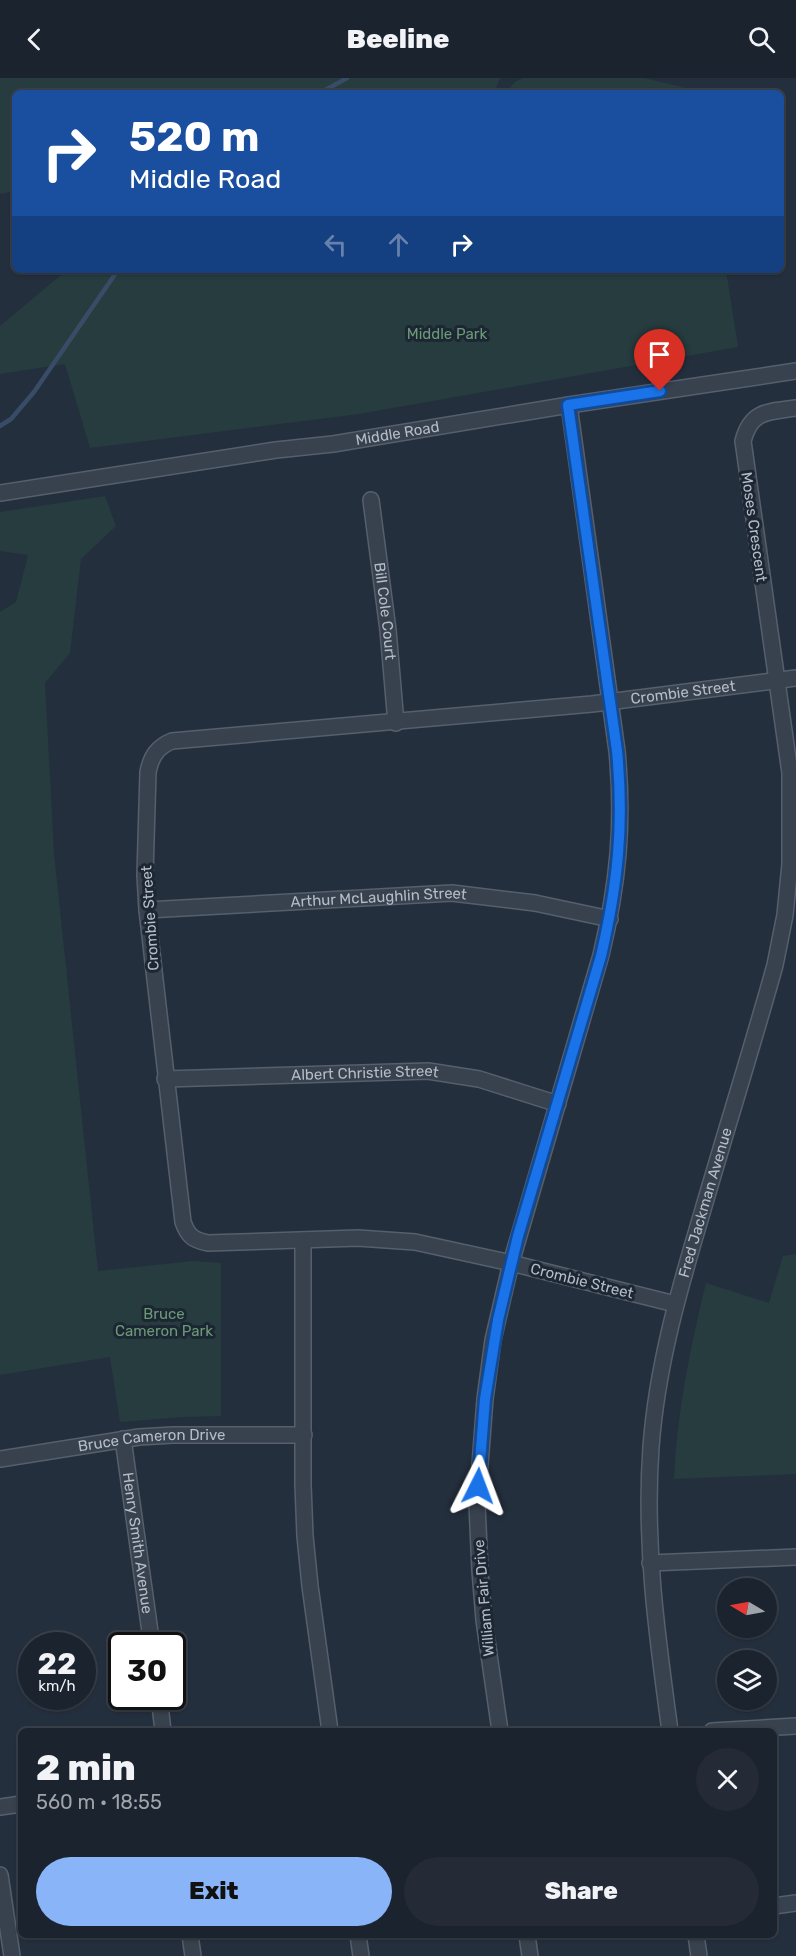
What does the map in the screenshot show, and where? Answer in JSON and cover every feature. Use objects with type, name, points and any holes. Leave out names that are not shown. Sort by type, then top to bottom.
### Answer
[{"type":"street","name":"Middle Road","points":[[0,493],[276,450],[333,444],[568,405],[796,371]]},
{"type":"street","name":"William Fair Drive","points":[[500,1728],[484,1620],[477,1504],[488,1375],[493,1340],[511,1263],[610,919],[619,856],[618,759],[568,405]]},
{"type":"street","name":"Moses Crescent","points":[[777,681],[743,441],[751,421],[758,415],[796,408]]},
{"type":"street","name":"Bill Cole Court","points":[[371,500],[388,630],[396,723]]},
{"type":"street","name":"Crombie Street","points":[[675,1304],[450,1249],[395,1240],[358,1238],[208,1244],[191,1238],[183,1222],[147,910],[145,875],[150,761],[163,745],[172,741],[396,723],[610,702],[796,678]]},
{"type":"street","name":"Fred Jackman Avenue","points":[[670,1728],[650,1563],[648,1521],[651,1445],[662,1365],[675,1304],[764,1005],[785,915],[792,817],[790,774],[777,681]]},
{"type":"street","name":"Arthur McLaughlin Street","points":[[147,910],[452,893],[535,903],[610,919]]},
{"type":"street","name":"Albert Christie Street","points":[[165,1079],[428,1071],[478,1079],[558,1104]]},
{"type":"street","points":[[303,1240],[305,1536],[330,1728]]},
{"type":"street","name":"Bruce Cameron Drive","points":[[0,1459],[123,1439],[173,1435],[304,1435]]},
{"type":"street","name":"Henry Smith Avenue","points":[[123,1439],[150,1632]]},
{"type":"street","points":[[650,1563],[796,1557]]},
{"type":"street","points":[[161,1710],[163,1728]]},
{"type":"street","points":[[762,1728],[796,1726]]},
{"type":"street","points":[[0,1807],[18,1804]]},
{"type":"street","points":[[0,1875],[12,1956]]},
{"type":"street","points":[[777,1906],[796,1903]]},
{"type":"street","points":[[190,1938],[193,1956]]},
{"type":"street","points":[[358,1938],[361,1956]]},
{"type":"street","points":[[527,1938],[530,1956]]},
{"type":"street","points":[[696,1938],[699,1956]]},
{"type":"green space","points":[[0,78],[500,78],[495,90],[12,90],[12,192],[0,194]]},
{"type":"green space","points":[[523,78],[644,78],[695,90],[508,90]]},
{"type":"green space","name":"Middle Park","points":[[63,273],[726,273],[738,347],[359,414],[90,448],[65,364],[0,374],[0,326]]},
{"type":"green space","name":"Bruce Cameron Park","points":[[105,496],[116,526],[81,559],[70,653],[45,683],[54,853],[98,1271],[193,1261],[221,1263],[221,1416],[120,1422],[110,1357],[0,1375],[0,612],[16,602],[28,555],[0,551],[0,512]]},
{"type":"green space","points":[[796,1254],[796,1474],[674,1479],[685,1380],[706,1283],[769,1303],[783,1256]]},
{"type":"waterway","points":[[325,90],[347,78]]},
{"type":"waterway","points":[[0,426],[11,419],[34,392],[116,273]]},
{"type":"route","points":[[478,1486],[485,1399],[493,1340],[518,1236],[601,956],[610,919],[619,856],[620,802],[617,751],[568,405],[660,391]]}]
